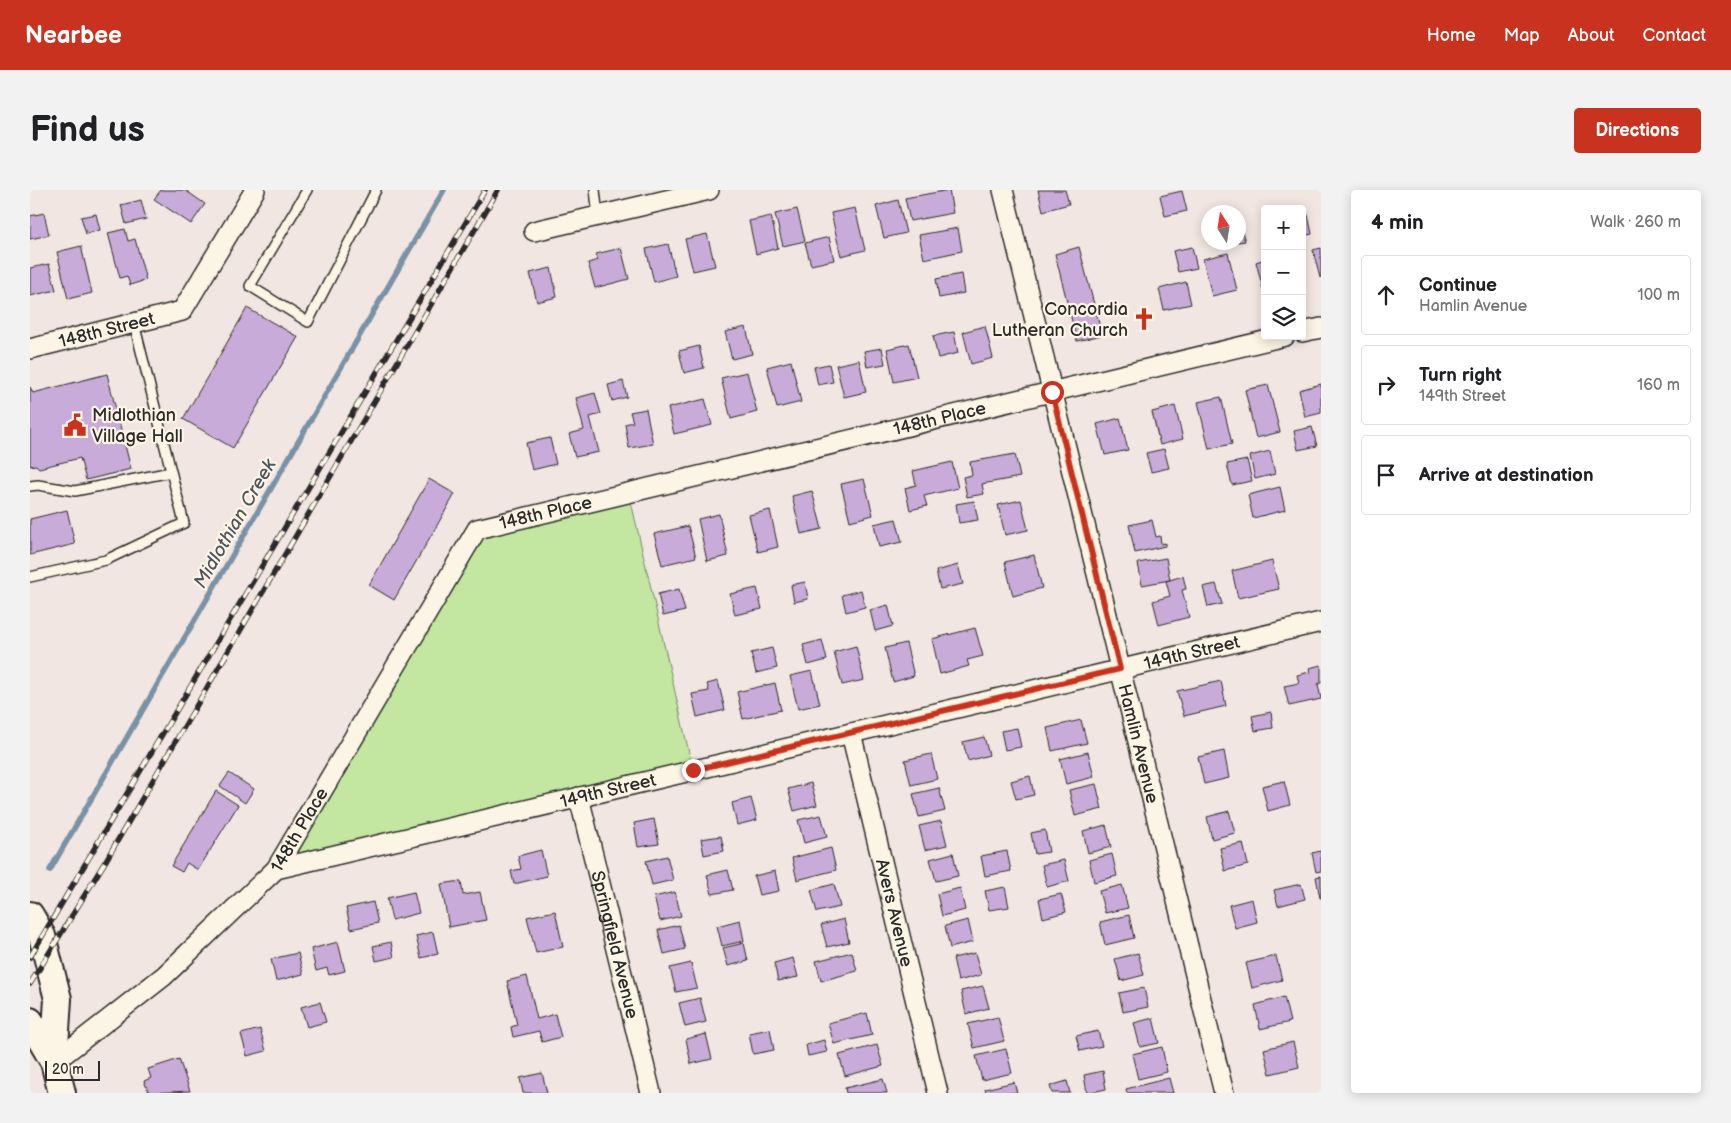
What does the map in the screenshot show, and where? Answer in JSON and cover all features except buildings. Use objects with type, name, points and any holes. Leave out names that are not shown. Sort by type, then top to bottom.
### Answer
[{"type":"main road","points":[[30,915],[42,936],[58,999],[54,1062]]},
{"type":"main road","points":[[30,1021],[54,1062],[62,1093]]},
{"type":"street","name":"148th Street","points":[[30,349],[182,311],[255,190]]},
{"type":"street","points":[[534,231],[709,190]]},
{"type":"street","name":"Hamlin Avenue","points":[[1003,190],[1224,1093]]},
{"type":"street","points":[[1306,331],[1321,328]]},
{"type":"street","name":"148th Place","points":[[54,1062],[164,976],[276,869],[477,529],[1268,340]]},
{"type":"street","name":"149th Street","points":[[276,869],[1321,622]]},
{"type":"street","name":"Avers Avenue","points":[[851,733],[938,1093]]},
{"type":"street","name":"Springfield Avenue","points":[[579,797],[651,1093]]},
{"type":"lane","points":[[307,190],[250,286],[308,322],[376,190]]},
{"type":"lane","points":[[595,190],[598,216]]},
{"type":"lane","points":[[30,577],[106,560],[184,524],[134,323]]},
{"type":"lane","points":[[30,486],[38,485],[75,491],[171,472]]},
{"type":"green space","points":[[629,493],[693,770],[276,869],[477,529]]},
{"type":"waterway","name":"Midlothian Creek","points":[[50,870],[444,190]]},
{"type":"railway","points":[[30,957],[485,190]]},
{"type":"railway","points":[[30,984],[105,862],[498,190]]},
{"type":"place","name":"Concordia Lutheran Church","points":[[1144,319]]},
{"type":"place","name":"Midlothian Village Hall","points":[[75,425]]},
{"type":"route","points":[[693,770],[1120,669],[1052,392]]}]
